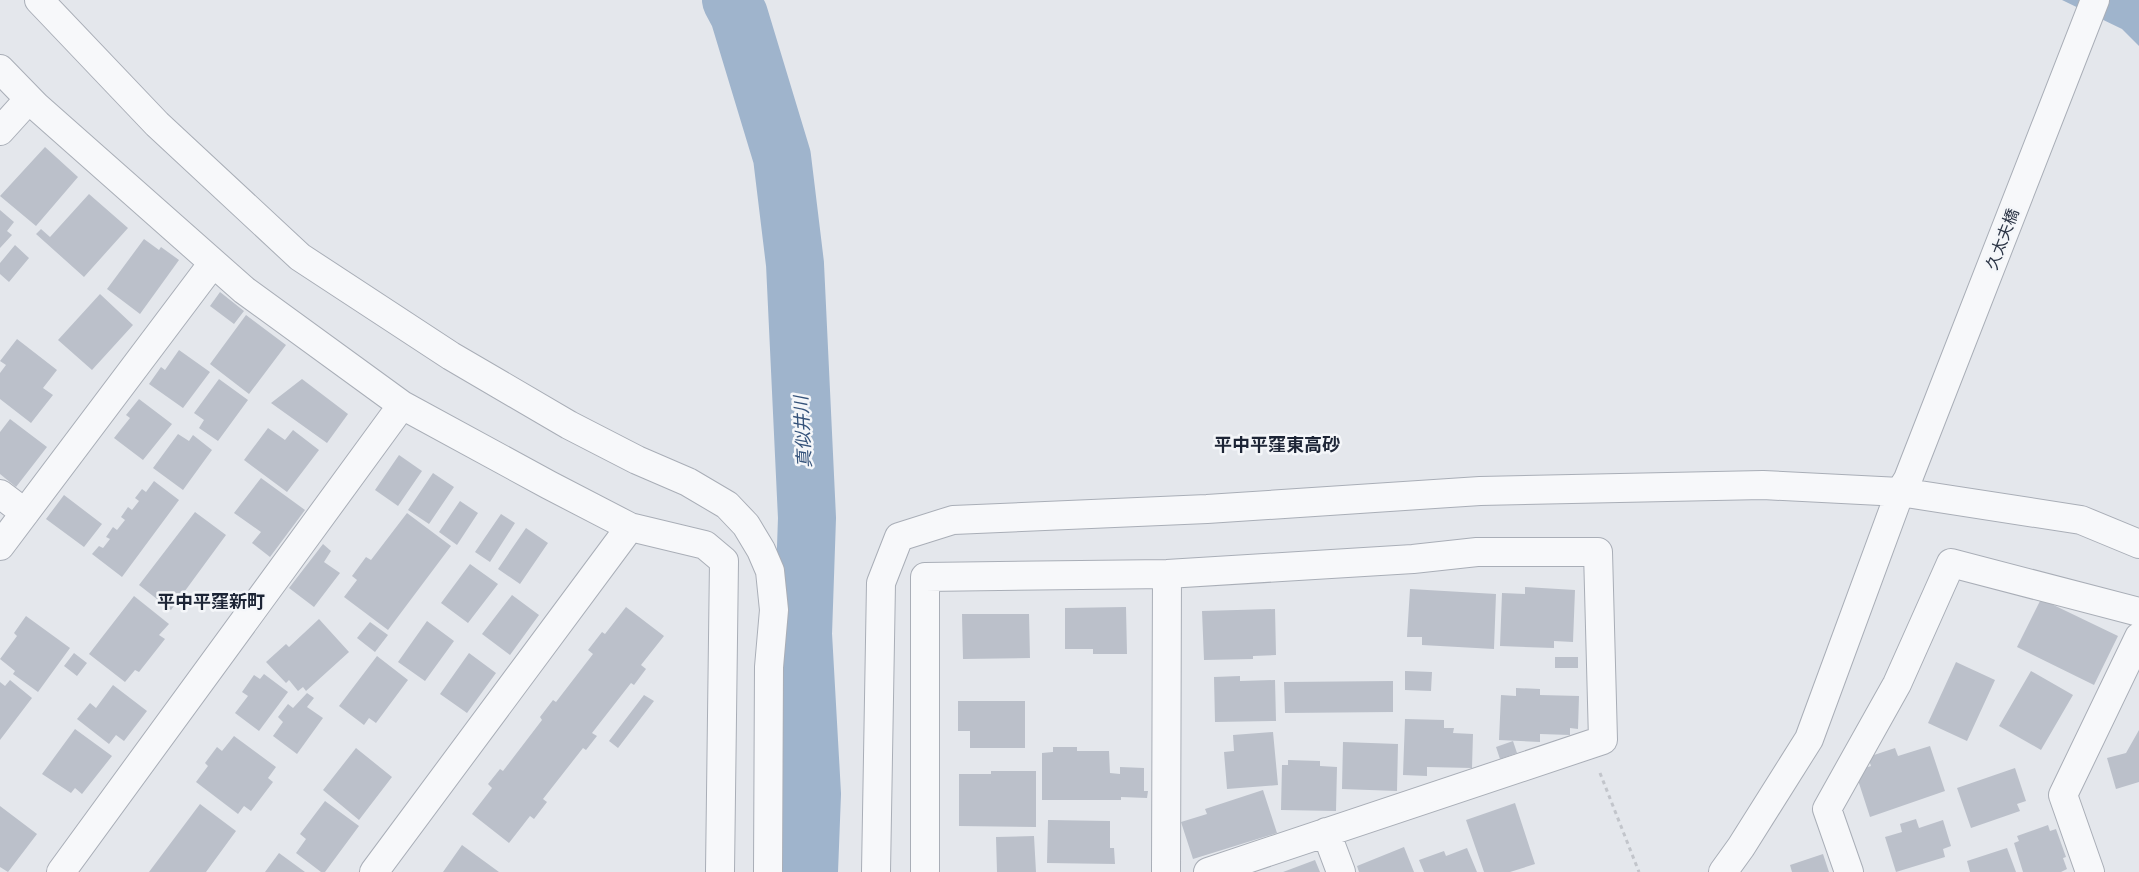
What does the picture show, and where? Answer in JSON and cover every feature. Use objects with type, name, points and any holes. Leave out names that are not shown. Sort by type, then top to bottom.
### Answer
[{"type":"street","points":[[39,0],[157,124],[300,257],[451,356],[569,425],[637,460],[688,482],[727,505],[746,525],[761,550],[770,571],[774,610],[768,667],[768,872]]},
{"type":"street","name":"久太夫橋","points":[[1723,872],[1741,847],[1809,739],[1904,486],[2096,0]]},
{"type":"street","points":[[0,69],[30,99],[244,290],[402,405],[549,486],[630,527],[705,546],[724,561],[720,872]]},
{"type":"street","points":[[0,131],[30,99]]},
{"type":"street","points":[[0,546],[213,263]]},
{"type":"street","points":[[62,872],[402,405]]},
{"type":"street","points":[[876,872],[882,583],[899,537],[953,520],[1207,509],[1480,490],[1763,485],[1904,486],[2081,520],[2139,544]]},
{"type":"street","points":[[0,494],[25,513]]},
{"type":"street","points":[[374,872],[630,527]]},
{"type":"street","points":[[925,872],[925,577],[1166,574],[1413,559],[1477,552],[1598,552],[1603,740],[1208,872]]},
{"type":"street","points":[[1849,872],[1827,808],[1898,684],[1951,563],[2139,612]]},
{"type":"street","points":[[1166,574],[1166,872]]},
{"type":"street","points":[[2090,872],[2063,795],[2139,637]]},
{"type":"street","points":[[1326,832],[1341,872]]},
{"type":"path","points":[[1589,744],[1639,872]]},
{"type":"water","points":[[2062,0],[2139,0],[2139,46],[2122,29]]},
{"type":"building","points":[[45,147],[78,177],[36,226],[0,196]]},
{"type":"building","points":[[89,194],[128,228],[84,277],[36,234],[41,229],[50,237]]},
{"type":"building","points":[[0,210],[14,222],[7,231],[12,235],[0,248]]},
{"type":"building","points":[[144,239],[159,250],[161,247],[179,260],[140,314],[107,289]]},
{"type":"building","points":[[15,245],[29,258],[9,282],[0,274],[0,263]]},
{"type":"building","points":[[220,292],[244,311],[234,324],[210,306]]},
{"type":"building","points":[[100,294],[133,325],[92,370],[58,340]]},
{"type":"building","points":[[246,315],[286,345],[249,394],[210,364]]},
{"type":"building","points":[[17,339],[57,370],[43,388],[53,395],[31,423],[0,399],[0,373],[6,365],[0,361]]},
{"type":"building","points":[[179,350],[210,372],[183,408],[149,384],[161,367],[165,370]]},
{"type":"building","points":[[219,379],[248,400],[218,441],[199,428],[204,420],[194,413]]},
{"type":"building","points":[[302,379],[348,414],[327,443],[271,403]]},
{"type":"building","points":[[139,399],[172,424],[143,460],[114,438],[130,418],[126,415]]},
{"type":"building","points":[[10,419],[47,447],[16,487],[0,474],[0,432]]},
{"type":"building","points":[[268,428],[285,440],[293,430],[319,450],[287,492],[244,460]]},
{"type":"building","points":[[178,434],[189,441],[193,435],[212,450],[183,490],[153,468]]},
{"type":"building","points":[[399,455],[422,471],[398,506],[375,490]]},
{"type":"building","points":[[433,473],[454,487],[429,524],[408,510]]},
{"type":"building","points":[[261,478],[305,510],[270,557],[252,543],[261,532],[234,513]]},
{"type":"building","points":[[154,481],[179,500],[122,577],[92,554],[99,546],[103,548],[110,539],[106,537],[113,527],[117,530],[125,520],[121,517],[128,507],[132,510],[139,501],[135,498],[142,489],[146,492]]},
{"type":"building","points":[[64,495],[102,524],[84,547],[46,519]]},
{"type":"building","points":[[460,501],[478,513],[457,545],[439,532]]},
{"type":"building","points":[[195,512],[226,535],[171,610],[139,585]]},
{"type":"building","points":[[407,513],[451,546],[388,630],[344,597],[357,580],[352,576],[366,557],[371,560]]},
{"type":"building","points":[[501,514],[515,523],[490,562],[475,552]]},
{"type":"building","points":[[526,528],[548,543],[520,584],[498,569]]},
{"type":"building","points":[[323,544],[331,551],[324,562],[340,573],[314,607],[289,588]]},
{"type":"building","points":[[470,564],[498,584],[468,623],[441,603]]},
{"type":"building","points":[[1525,587],[1575,590],[1573,642],[1554,641],[1554,648],[1500,646],[1502,593],[1525,594]]},
{"type":"building","points":[[1410,589],[1496,594],[1494,649],[1422,645],[1422,637],[1407,637]]},
{"type":"building","points":[[512,595],[539,615],[510,655],[482,634]]},
{"type":"building","points":[[134,596],[169,624],[159,635],[165,639],[139,672],[135,670],[125,682],[89,654]]},
{"type":"building","points":[[2041,599],[2118,636],[2094,685],[2017,647]]},
{"type":"building","points":[[626,607],[664,636],[641,665],[646,669],[634,685],[631,683],[592,733],[597,736],[586,750],[583,748],[543,799],[547,802],[534,819],[530,816],[509,843],[472,814],[492,788],[488,784],[500,769],[503,771],[542,720],[540,717],[553,700],[556,702],[593,654],[588,650],[602,632],[605,634]]},
{"type":"building","points":[[1126,607],[1127,654],[1093,654],[1093,649],[1065,649],[1065,608]]},
{"type":"building","points":[[1275,609],[1276,655],[1253,656],[1253,659],[1204,660],[1202,611]]},
{"type":"building","points":[[962,614],[1029,614],[1030,658],[963,659]]},
{"type":"building","points":[[26,616],[70,648],[38,692],[13,674],[15,671],[0,659],[17,636],[14,633]]},
{"type":"building","points":[[319,619],[349,652],[306,691],[303,687],[298,691],[289,680],[286,683],[266,662],[286,644],[289,647]]},
{"type":"building","points":[[427,621],[454,641],[425,681],[398,662]]},
{"type":"building","points":[[370,622],[388,635],[375,652],[357,638]]},
{"type":"building","points":[[74,653],[87,663],[77,676],[64,666]]},
{"type":"building","points":[[469,653],[496,673],[467,713],[440,694]]},
{"type":"building","points":[[377,656],[408,680],[376,723],[369,718],[364,725],[339,706]]},
{"type":"building","points":[[1555,657],[1578,657],[1578,668],[1555,668]]},
{"type":"building","points":[[1956,662],[1995,680],[1967,741],[1928,723]]},
{"type":"building","points":[[1405,671],[1432,672],[1431,691],[1405,690]]},
{"type":"building","points":[[2031,671],[2073,695],[2041,750],[1999,726]]},
{"type":"building","points":[[264,674],[288,692],[259,731],[235,713],[248,696],[242,692],[254,675],[260,679]]},
{"type":"building","points":[[1240,676],[1240,681],[1275,680],[1276,721],[1215,722],[1214,677]]},
{"type":"building","points":[[10,680],[32,698],[0,740],[0,682],[5,686]]},
{"type":"building","points":[[1393,681],[1393,712],[1285,713],[1284,682]]},
{"type":"building","points":[[113,685],[147,711],[124,741],[116,735],[109,744],[77,719],[90,703],[96,708]]},
{"type":"building","points":[[1516,688],[1540,689],[1540,695],[1579,696],[1578,729],[1570,728],[1570,735],[1540,734],[1540,742],[1499,740],[1501,695],[1516,696]]},
{"type":"building","points":[[307,693],[314,698],[307,707],[323,718],[297,754],[273,736],[283,722],[278,717],[288,704],[293,708]]},
{"type":"building","points":[[644,695],[654,701],[618,748],[609,741]]},
{"type":"building","points":[[958,701],[1025,701],[1025,748],[970,748],[970,731],[958,731]]},
{"type":"building","points":[[1405,719],[1444,720],[1444,728],[1454,728],[1453,733],[1473,734],[1472,768],[1427,767],[1427,776],[1403,775]]},
{"type":"building","points":[[75,729],[112,756],[82,794],[75,788],[71,793],[42,774]]},
{"type":"building","points":[[2139,730],[2139,782],[2116,789],[2107,758],[2126,753]]},
{"type":"building","points":[[1273,732],[1278,785],[1227,789],[1224,752],[1234,751],[1233,735]]},
{"type":"building","points":[[234,736],[276,767],[268,778],[273,782],[251,811],[244,806],[238,814],[196,782],[208,766],[205,763],[217,747],[222,751]]},
{"type":"building","points":[[1513,741],[1517,753],[1500,759],[1496,747]]},
{"type":"building","points":[[1343,742],[1398,744],[1397,791],[1342,789]]},
{"type":"building","points":[[1930,746],[1945,791],[1870,817],[1855,771],[1871,766],[1868,757],[1895,748],[1898,756]]},
{"type":"building","points":[[1053,747],[1077,747],[1077,751],[1109,751],[1110,773],[1120,774],[1120,767],[1144,768],[1144,791],[1148,791],[1147,798],[1121,797],[1121,800],[1042,800],[1042,753],[1053,752]]},
{"type":"building","points":[[356,748],[392,777],[359,820],[323,790]]},
{"type":"building","points":[[1288,760],[1320,761],[1320,766],[1337,767],[1336,811],[1281,810],[1282,765],[1288,765]]},
{"type":"building","points":[[2015,768],[2026,801],[2017,804],[2020,811],[1971,828],[1957,788]]},
{"type":"building","points":[[991,771],[1036,771],[1036,827],[959,826],[959,774],[991,774]]},
{"type":"building","points":[[1263,790],[1277,833],[1193,859],[1181,822],[1207,814],[1205,809]]},
{"type":"building","points":[[325,801],[359,826],[325,872],[321,872],[296,853],[306,839],[300,834]]},
{"type":"building","points":[[1515,803],[1535,864],[1510,872],[1484,872],[1466,820]]},
{"type":"building","points":[[200,804],[236,831],[206,872],[149,872]]},
{"type":"building","points":[[0,806],[37,834],[8,872],[0,867]]},
{"type":"building","points":[[1916,819],[1919,828],[1943,820],[1951,846],[1943,849],[1945,857],[1896,872],[1885,837],[1902,832],[1900,824]]},
{"type":"building","points":[[1048,820],[1110,821],[1110,848],[1114,848],[1115,864],[1047,863]]},
{"type":"building","points":[[2048,825],[2050,831],[2056,829],[2066,857],[2063,858],[2067,869],[2061,872],[2023,872],[2014,843],[2019,841],[2017,836]]},
{"type":"building","points":[[1034,836],[1036,872],[997,872],[996,837]]},
{"type":"building","points":[[462,845],[499,872],[443,872]]},
{"type":"building","points":[[1404,847],[1414,872],[1359,872],[1357,866]]},
{"type":"building","points":[[1467,848],[1477,872],[1424,872],[1419,860],[1444,851],[1446,856]]},
{"type":"building","points":[[2007,848],[2016,872],[1970,872],[1967,861]]},
{"type":"building","points":[[279,853],[305,872],[265,872]]},
{"type":"building","points":[[1823,854],[1829,872],[1792,872],[1790,865]]},
{"type":"building","points":[[1315,860],[1320,872],[1283,872]]},
{"type":"waterway","name":"真似井川","points":[[731,0],[739,15],[782,157],[795,264],[807,518],[803,634],[812,794],[809,872]]},
{"type":"district","name":"平中平窪東高砂","points":[[1277,445]]},
{"type":"district","name":"平中平窪新町","points":[[211,602]]}]
